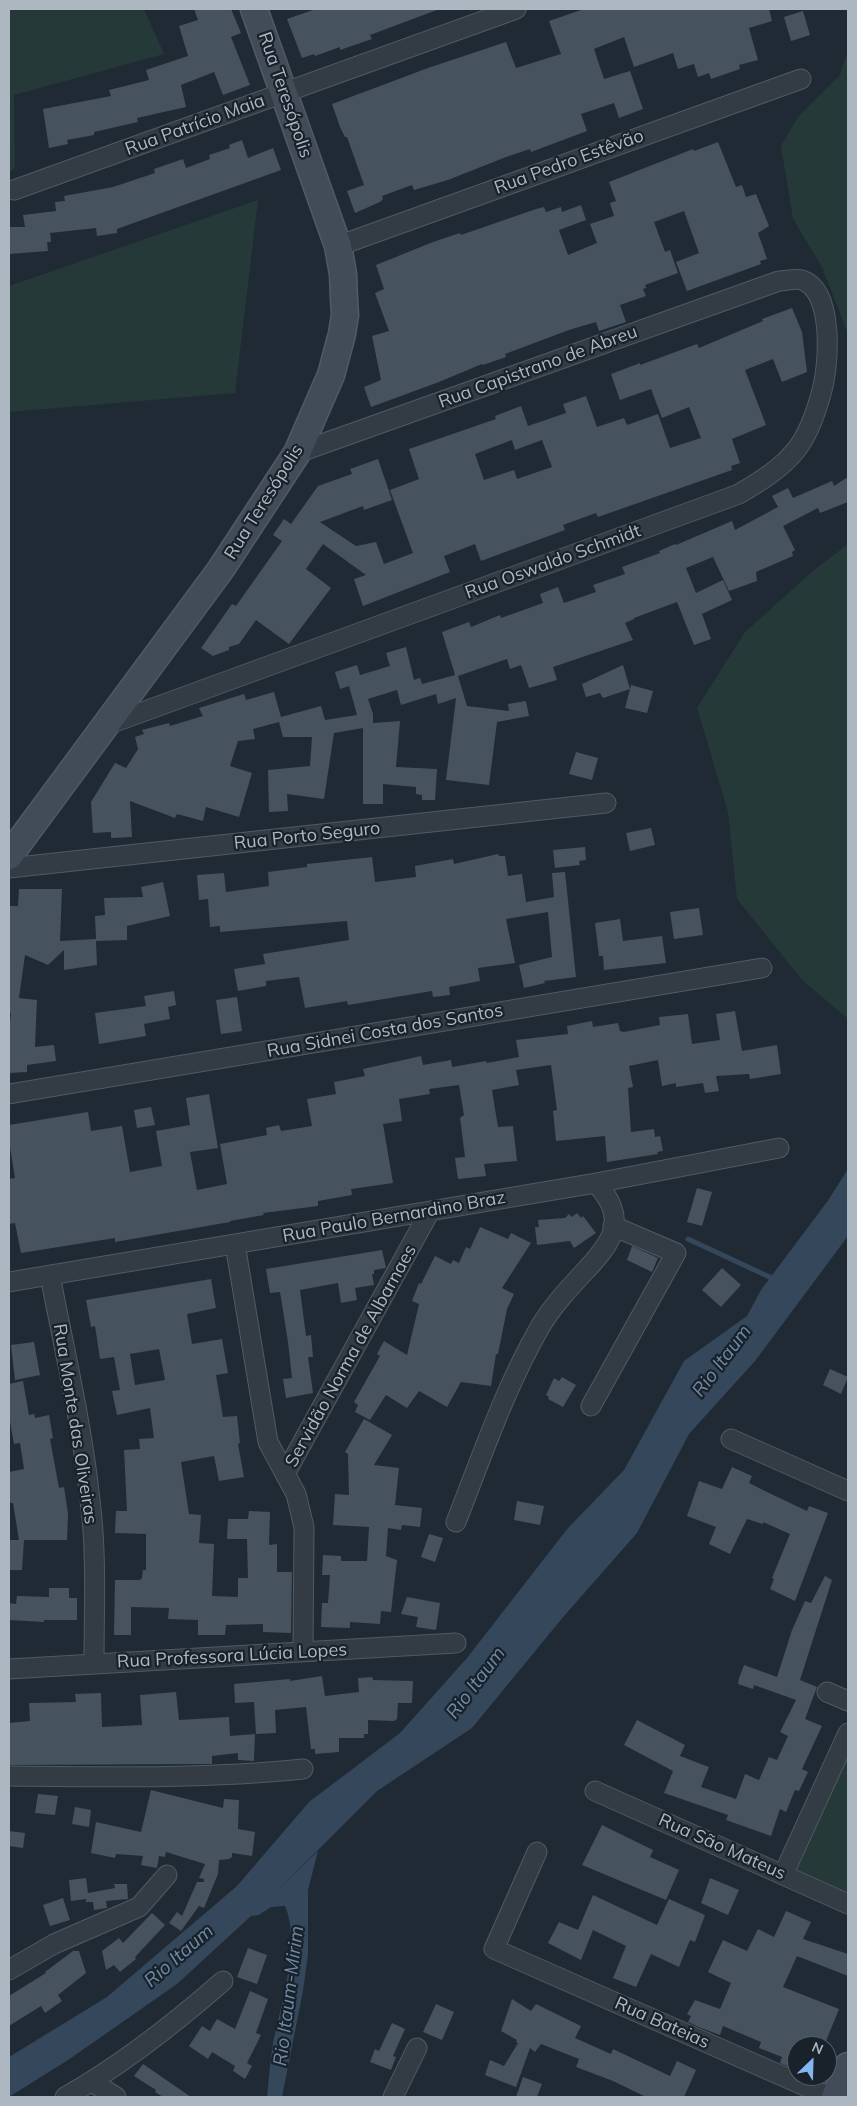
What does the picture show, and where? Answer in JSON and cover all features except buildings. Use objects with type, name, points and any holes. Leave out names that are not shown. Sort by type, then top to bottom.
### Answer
[{"type":"street","name":"Rua Teresópolis","points":[[9,856],[221,569],[297,454],[331,375],[345,316],[343,274],[338,246],[254,9]]},
{"type":"street","name":"Rua Patrício Maia","points":[[14,190],[516,9]]},
{"type":"street","name":"Rua Pedro Estêvão","points":[[338,246],[801,79]]},
{"type":"street","name":"Rua Oswaldo Schmidt","points":[[104,726],[739,494],[759,483],[782,465],[797,449],[821,393],[827,356],[824,304],[813,288],[802,280],[779,281]]},
{"type":"street","name":"Rua Capistrano de Abreu","points":[[297,454],[779,281]]},
{"type":"street","name":"Rua Porto Seguro","points":[[9,868],[606,803]]},
{"type":"street","name":"Rua Sidnei Costa dos Santos","points":[[9,1094],[762,968]]},
{"type":"street","name":"Rua Paulo Bernardino Braz","points":[[9,1282],[596,1183],[779,1148]]},
{"type":"street","points":[[456,1522],[521,1361],[553,1308],[602,1251],[612,1234],[615,1214],[609,1198],[596,1183]]},
{"type":"street","name":"Servidão Norma de Albarnaes","points":[[286,1474],[430,1211]]},
{"type":"street","points":[[591,1406],[676,1253],[613,1226]]},
{"type":"street","points":[[235,1244],[268,1442],[296,1494],[304,1527],[303,1652]]},
{"type":"street","name":"Rua Monte das Oliveiras","points":[[50,1275],[84,1456],[90,1501],[94,1553],[94,1664]]},
{"type":"street","points":[[731,1439],[848,1491]]},
{"type":"street","name":"Rua Professora Lúcia Lopes","points":[[9,1669],[456,1643]]},
{"type":"street","points":[[827,1692],[848,1701]]},
{"type":"street","points":[[783,1875],[848,1733]]},
{"type":"street","points":[[9,1776],[248,1775],[303,1769]]},
{"type":"street","name":"Rua São Mateus","points":[[595,1791],[848,1904]]},
{"type":"street","name":"Rua Bateias","points":[[537,1852],[494,1949],[830,2097]]},
{"type":"street","points":[[9,1970],[54,1944],[139,1907],[167,1875]]},
{"type":"street","points":[[65,2097],[92,2082],[174,2023],[223,1981]]},
{"type":"street","points":[[393,2097],[417,2048]]},
{"type":"street","points":[[835,2097],[848,2066]]},
{"type":"street","points":[[92,2082],[116,2097]]},
{"type":"green space","points":[[9,9],[144,9],[164,54],[14,95],[15,167],[9,173]]},
{"type":"green space","points":[[848,50],[848,334],[822,267],[793,219],[781,146],[798,117],[840,75]]},
{"type":"green space","points":[[258,200],[235,393],[9,412],[9,286]]},
{"type":"green space","points":[[848,544],[848,1019],[802,980],[737,899],[728,812],[697,708],[745,632],[813,571]]},
{"type":"green space","points":[[848,1746],[848,1899],[792,1874]]},
{"type":"water","points":[[848,1169],[848,1236],[755,1361],[689,1434],[637,1533],[564,1616],[472,1728],[377,1791],[276,1892],[318,1851],[308,1890],[308,1954],[303,1991],[282,2097],[267,2097],[273,2043],[285,1992],[290,1955],[291,1937],[285,1906],[271,1907],[259,1915],[251,1916],[177,1984],[68,2060],[9,2097],[9,2057],[107,1997],[237,1886],[309,1802],[400,1733],[467,1658],[568,1528],[624,1470],[684,1361],[747,1316],[761,1290],[827,1202]]},
{"type":"waterway","points":[[688,1239],[776,1280]]},
{"type":"water label","name":"Rio Itaum","points":[[722,1361]]},
{"type":"water label","name":"Rio Itaum","points":[[476,1683]]},
{"type":"water label","name":"Rio Itaum","points":[[179,1956]]},
{"type":"water label","name":"Rio Itaum-Mirim","points":[[289,1996]]}]
